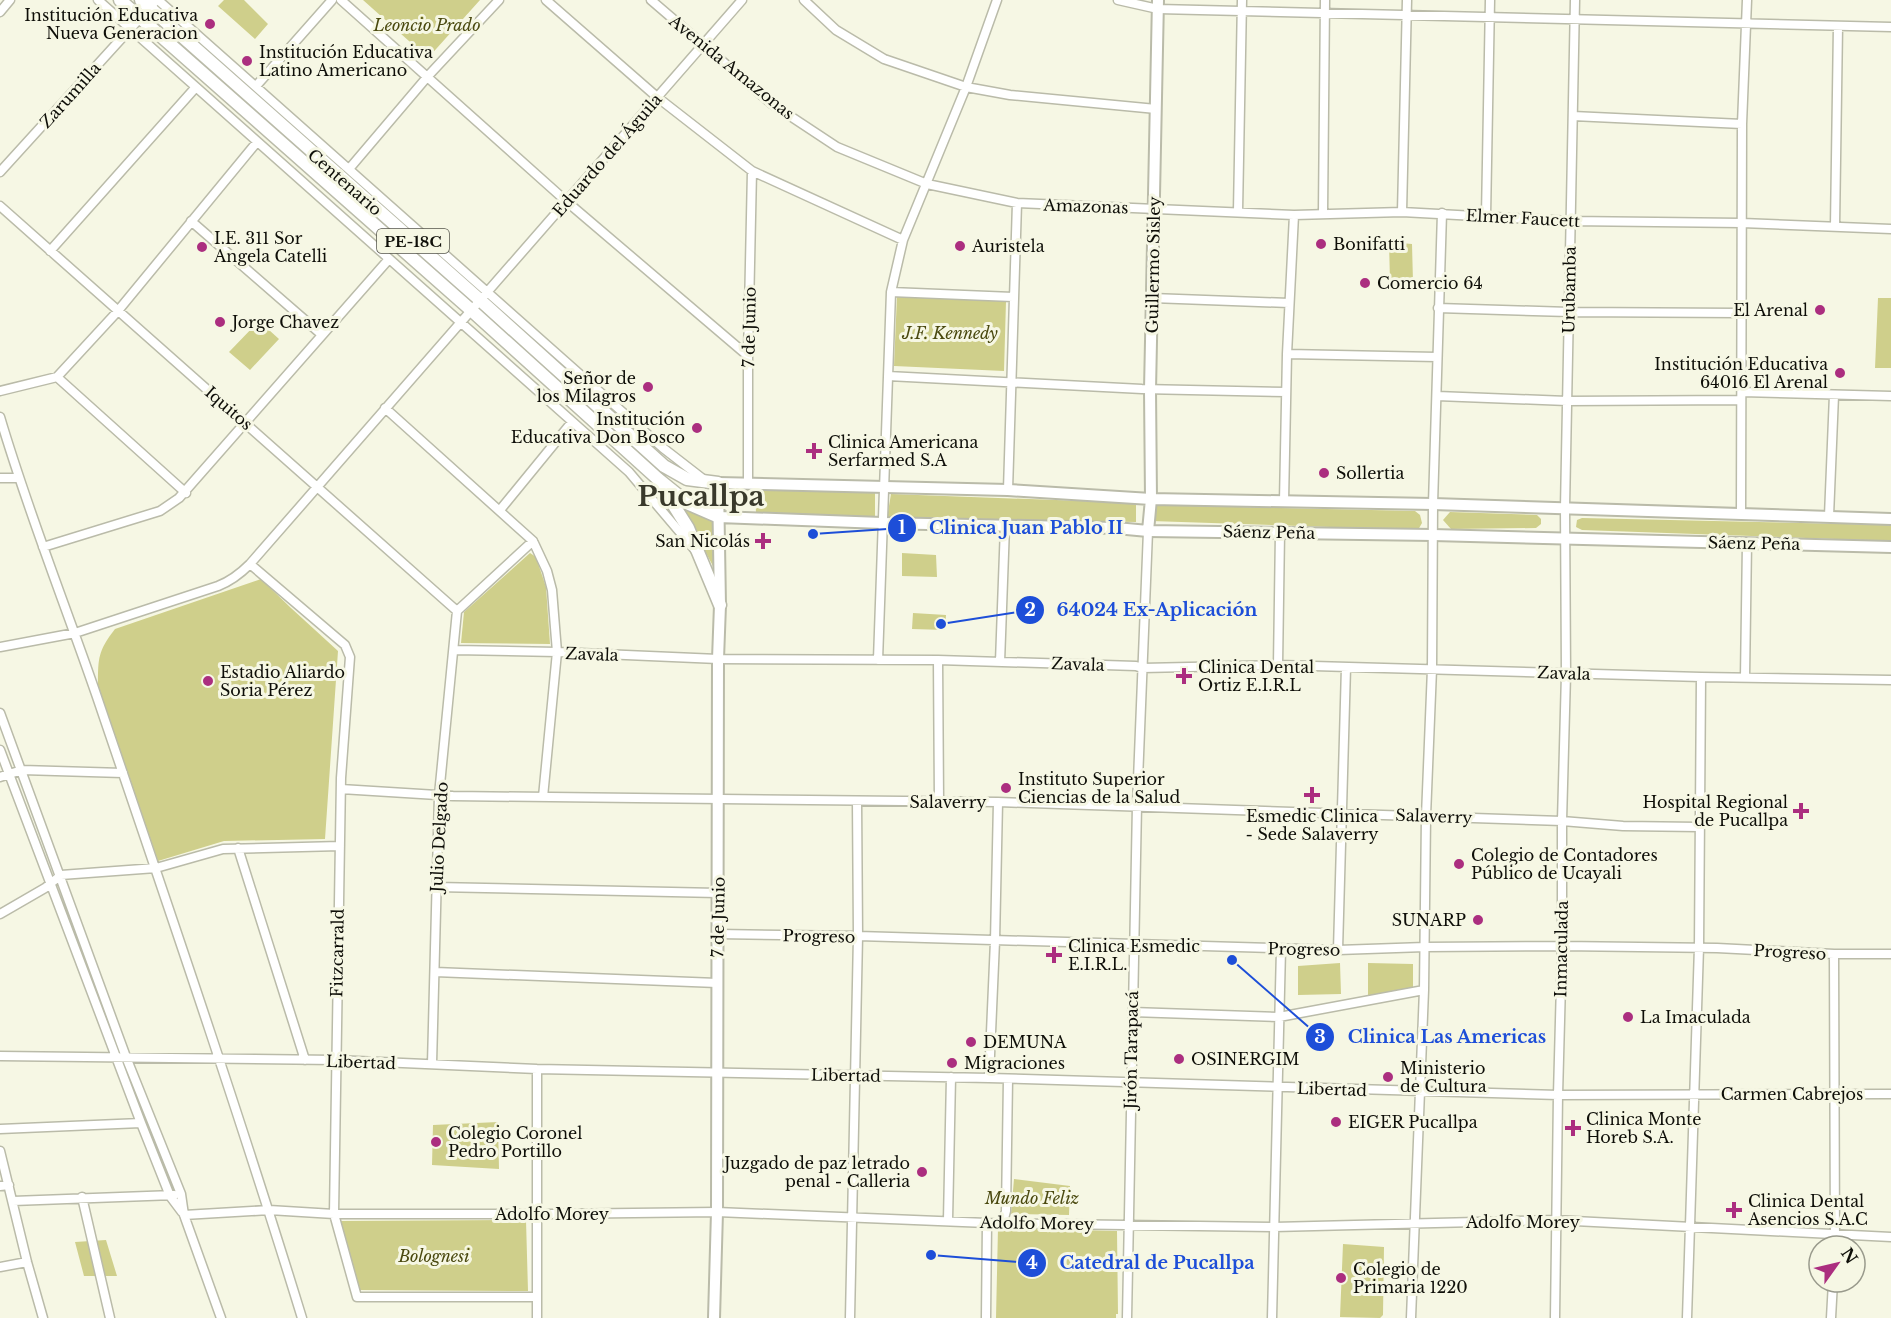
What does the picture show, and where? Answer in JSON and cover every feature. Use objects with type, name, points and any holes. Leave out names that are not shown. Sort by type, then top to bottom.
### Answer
[{"type":"highway","name":"Centenario","points":[[120,0],[479,300],[658,479]]},
{"type":"highway","name":"Centenario","points":[[151,2],[624,432],[664,466],[687,480]]},
{"type":"highway","name":"Sáenz Peña","points":[[658,479],[689,504],[719,517]]},
{"type":"highway","points":[[658,479],[688,528],[720,605]]},
{"type":"highway","name":"Sáenz Peña","points":[[687,480],[712,482]]},
{"type":"main road","points":[[140,18],[151,2]]},
{"type":"main road","name":"Guillermo Sisley","points":[[1149,531],[1158,5]]},
{"type":"main road","name":"Sáenz Peña","points":[[712,482],[1008,490],[1151,499],[1433,504],[1891,519]]},
{"type":"main road","name":"7 de Junio","points":[[712,482],[719,517],[720,605],[717,1212],[714,1318]]},
{"type":"main road","name":"Sáenz Peña","points":[[719,517],[1116,528],[1149,531],[1433,534],[1891,547]]},
{"type":"street","points":[[0,12],[10,0]]},
{"type":"street","points":[[98,0],[629,472],[701,558]]},
{"type":"street","points":[[256,86],[332,0]]},
{"type":"street","points":[[341,0],[566,201],[748,356]]},
{"type":"street","points":[[349,169],[428,76],[500,0]]},
{"type":"street","points":[[546,0],[657,97],[752,171],[903,240]]},
{"type":"street","name":"Avenida Amazonas","points":[[651,0],[772,104],[837,147],[927,184],[1017,203]]},
{"type":"street","name":"Eduardo del Águila","points":[[0,647],[75,633],[230,582],[250,564],[742,0]]},
{"type":"street","points":[[804,0],[836,30],[884,59],[966,87],[1010,95],[1156,109]]},
{"type":"street","points":[[878,660],[891,292],[903,240],[966,87],[997,0]]},
{"type":"street","points":[[1118,0],[1158,5],[1325,13],[1891,27]]},
{"type":"street","points":[[1238,211],[1242,0]]},
{"type":"street","points":[[1323,213],[1325,0]]},
{"type":"street","points":[[1402,212],[1407,0]]},
{"type":"street","points":[[1486,216],[1490,0]]},
{"type":"street","name":"Urubamba","points":[[1565,508],[1575,0]]},
{"type":"street","points":[[1741,514],[1742,124],[1747,0]]},
{"type":"street","points":[[151,2],[256,86],[349,169],[479,300],[663,448],[712,482]]},
{"type":"street","name":"Zarumilla","points":[[0,172],[140,18]]},
{"type":"street","points":[[1835,226],[1838,26]]},
{"type":"street","points":[[50,251],[196,87]]},
{"type":"street","points":[[1573,116],[1742,124]]},
{"type":"street","points":[[0,391],[57,376],[117,312],[257,142]]},
{"type":"street","name":"7 de Junio","points":[[748,483],[752,171]]},
{"type":"street","points":[[1008,490],[1017,203]]},
{"type":"street","name":"Amazonas","points":[[1017,203],[1154,208]]},
{"type":"street","name":"Iquitos","points":[[0,206],[457,611]]},
{"type":"street","name":"Elmer Faucett","points":[[1154,208],[1294,215],[1442,213],[1570,221],[1742,223],[1891,229]]},
{"type":"street","points":[[1411,1318],[1424,990],[1426,816],[1432,669],[1433,504],[1442,213]]},
{"type":"street","points":[[1284,501],[1287,354],[1294,215]]},
{"type":"street","points":[[191,221],[321,334]]},
{"type":"street","points":[[43,547],[160,512],[186,493],[321,334],[389,259]]},
{"type":"street","points":[[891,292],[1013,297]]},
{"type":"street","points":[[1152,298],[1289,303]]},
{"type":"street","points":[[1438,308],[1569,312],[1740,313]]},
{"type":"street","points":[[1287,354],[1437,357]]},
{"type":"street","points":[[57,376],[186,493]]},
{"type":"street","points":[[888,376],[1150,390],[1286,392]]},
{"type":"street","points":[[1829,516],[1834,395]]},
{"type":"street","points":[[1437,396],[1567,401],[1741,396],[1891,396]]},
{"type":"street","points":[[385,408],[533,541],[547,572],[552,590],[557,652],[543,797]]},
{"type":"street","points":[[0,417],[18,478],[75,633],[220,1057],[302,1318]]},
{"type":"street","points":[[500,510],[572,422]]},
{"type":"street","points":[[0,478],[18,478]]},
{"type":"street","name":"Inmaculada","points":[[1555,1318],[1566,674],[1565,508]]},
{"type":"street","points":[[1000,662],[1005,526]]},
{"type":"street","name":"Jirón Tarapacá","points":[[1127,1318],[1137,805],[1149,531]]},
{"type":"street","points":[[1278,665],[1280,532]]},
{"type":"street","points":[[457,611],[533,541]]},
{"type":"street","points":[[1745,677],[1747,543]]},
{"type":"street","name":"Fitzcarrald","points":[[250,564],[345,645],[350,657],[341,789],[334,1214],[357,1297],[536,1298]]},
{"type":"street","name":"Julio Delgado","points":[[432,1065],[439,795],[455,650],[457,611]]},
{"type":"street","name":"Zavala","points":[[455,650],[718,659],[938,660],[1142,668],[1278,665],[1701,678],[1891,680]]},
{"type":"street","points":[[938,660],[939,802]]},
{"type":"street","points":[[1338,950],[1346,667]]},
{"type":"street","points":[[1687,1318],[1699,948],[1701,678]]},
{"type":"street","points":[[0,713],[126,1057],[181,1194],[184,1215],[220,1318]]},
{"type":"street","points":[[0,750],[4,775],[51,882],[141,1123],[170,1196],[184,1215]]},
{"type":"street","points":[[4,775],[22,770],[123,773]]},
{"type":"street","name":"Salaverry","points":[[341,789],[439,795],[1137,805],[1562,821],[1623,826],[1699,827]]},
{"type":"street","points":[[850,1318],[858,936],[857,801]]},
{"type":"street","points":[[989,1078],[998,802]]},
{"type":"street","points":[[0,914],[45,888],[61,875],[156,868],[223,849],[340,846]]},
{"type":"street","points":[[238,849],[304,1060]]},
{"type":"street","points":[[436,887],[718,893]]},
{"type":"street","name":"Progreso","points":[[718,934],[1338,950],[1562,946],[1891,954]]},
{"type":"street","points":[[1272,1318],[1281,949]]},
{"type":"street","points":[[1834,954],[1835,1234]]},
{"type":"street","points":[[435,972],[717,983]]},
{"type":"street","points":[[1132,1012],[1279,1017],[1424,990]]},
{"type":"street","name":"Libertad","points":[[0,1056],[220,1057],[537,1069],[951,1077],[1421,1092],[1558,1095],[1693,1094]]},
{"type":"street","points":[[537,1069],[537,1318]]},
{"type":"street","points":[[948,1220],[951,1077]]},
{"type":"street","points":[[1003,1222],[1006,1211],[1008,1079]]},
{"type":"street","name":"Carmen Cabrejos","points":[[1693,1094],[1891,1094]]},
{"type":"street","points":[[0,1129],[141,1123]]},
{"type":"street","points":[[0,1151],[5,1186],[13,1201],[43,1318]]},
{"type":"street","points":[[13,1201],[181,1194]]},
{"type":"street","points":[[82,1197],[110,1318]]},
{"type":"street","name":"Adolfo Morey","points":[[184,1215],[269,1210],[334,1214],[717,1212],[1127,1226],[1274,1227],[1555,1220],[1819,1234]]},
{"type":"street","points":[[986,1318],[987,1222]]},
{"type":"street","name":"Adolfo Morey","points":[[1867,1236],[1891,1237]]},
{"type":"street","points":[[0,1267],[27,1262]]},
{"type":"street","points":[[1831,1318],[1832,1294]]},
{"type":"green space","points":[[224,0],[244,0],[268,24],[255,39],[218,6]]},
{"type":"green space","name":"Leoncio Prado","points":[[363,0],[480,0],[428,58]]},
{"type":"green space","points":[[1389,242],[1412,244],[1413,282],[1390,281]]},
{"type":"green space","name":"J.F. Kennedy","points":[[897,296],[1006,301],[1004,371],[894,366]]},
{"type":"green space","points":[[1878,298],[1891,298],[1891,368],[1875,368]]},
{"type":"green space","points":[[259,321],[279,339],[250,370],[229,352]]},
{"type":"green space","points":[[755,489],[875,493],[875,517],[756,513]]},
{"type":"green space","points":[[891,494],[1136,503],[1136,522],[887,518]]},
{"type":"green space","points":[[1151,505],[1415,511],[1420,515],[1422,523],[1418,530],[1151,521]]},
{"type":"green space","points":[[681,507],[714,518],[713,566]]},
{"type":"green space","points":[[1450,512],[1537,515],[1541,519],[1541,524],[1536,528],[1451,529],[1443,520]]},
{"type":"green space","points":[[1582,518],[1891,525],[1891,541],[1582,530],[1576,527],[1577,520]]},
{"type":"green space","points":[[530,553],[536,557],[546,587],[550,644],[461,643],[464,612]]},
{"type":"green space","points":[[902,553],[936,555],[937,577],[902,576]]},
{"type":"green space","name":"Estadio Aliardo Soria Pérez","points":[[261,579],[338,651],[325,839],[224,841],[158,861],[98,685],[102,649],[115,629]]},
{"type":"green space","points":[[913,613],[946,615],[945,630],[912,629]]},
{"type":"green space","points":[[1340,963],[1341,994],[1298,995],[1298,966]]},
{"type":"green space","points":[[1368,963],[1413,964],[1413,987],[1368,997]]},
{"type":"green space","points":[[498,1122],[499,1169],[432,1165],[433,1125]]},
{"type":"green space","name":"Mundo Feliz","points":[[1014,1179],[1070,1186],[1069,1215],[1011,1214]]},
{"type":"green space","name":"Bolognesi","points":[[526,1220],[528,1291],[360,1290],[341,1221]]},
{"type":"green space","points":[[998,1228],[1117,1231],[1118,1314],[1116,1318],[996,1318]]},
{"type":"green space","points":[[106,1240],[117,1276],[84,1276],[75,1242]]},
{"type":"green space","points":[[1343,1244],[1384,1247],[1383,1315],[1380,1318],[1340,1317]]},
{"type":"place","name":"Institución Educativa Nueva Generacion","points":[[210,24]]},
{"type":"place","name":"Institución Educativa Latino Americano","points":[[247,61]]},
{"type":"place","name":"Bonifatti","points":[[1321,244]]},
{"type":"place","name":"Auristela","points":[[960,246]]},
{"type":"place","name":"I.E. 311 Sor Angela Catelli","points":[[202,247]]},
{"type":"place","name":"Comercio 64","points":[[1365,283]]},
{"type":"place","name":"El Arenal","points":[[1820,310]]},
{"type":"place","name":"Jorge Chavez","points":[[220,322]]},
{"type":"place","name":"Institución Educativa 64016 El Arenal","points":[[1840,373]]},
{"type":"place","name":"Señor de los Milagros","points":[[648,387]]},
{"type":"place","name":"Institución Educativa Don Bosco","points":[[697,428]]},
{"type":"place","name":"Clinica Americana Serfarmed S.A","points":[[814,451]]},
{"type":"place","name":"Sollertia","points":[[1324,473]]},
{"type":"place","name":"Clinica Juan Pablo II","points":[[813,534]]},
{"type":"place","name":"San Nicolás","points":[[763,541]]},
{"type":"place","name":"64024 Ex-Aplicación","points":[[941,624]]},
{"type":"place","name":"Clinica Dental Ortiz E.I.R.L","points":[[1184,676]]},
{"type":"place","name":"Estadio Aliardo Soria Pérez","points":[[208,681]]},
{"type":"place","name":"Instituto Superior Ciencias de la Salud","points":[[1006,788]]},
{"type":"place","name":"Esmedic Clinica - Sede Salaverry","points":[[1312,795]]},
{"type":"place","name":"Hospital Regional de Pucallpa","points":[[1801,811]]},
{"type":"place","name":"Colegio de Contadores Público de Ucayali","points":[[1459,864]]},
{"type":"place","name":"SUNARP","points":[[1478,920]]},
{"type":"place","name":"Clinica Esmedic E.I.R.L.","points":[[1054,955]]},
{"type":"place","name":"Clinica Las Americas","points":[[1232,960]]},
{"type":"place","name":"La Imaculada","points":[[1628,1017]]},
{"type":"place","name":"DEMUNA","points":[[971,1042]]},
{"type":"place","name":"OSINERGIM","points":[[1179,1059]]},
{"type":"place","name":"Migraciones","points":[[952,1063]]},
{"type":"place","name":"Ministerio de Cultura","points":[[1388,1077]]},
{"type":"place","name":"EIGER Pucallpa","points":[[1336,1122]]},
{"type":"place","name":"Clinica Monte Horeb S.A.","points":[[1573,1128]]},
{"type":"place","name":"Colegio Coronel Pedro Portillo","points":[[436,1142]]},
{"type":"place","name":"Juzgado de paz letrado penal - Calleria","points":[[922,1172]]},
{"type":"place","name":"Clinica Dental Asencios S.A.C","points":[[1734,1210]]},
{"type":"place","name":"Catedral de Pucallpa","points":[[931,1255]]},
{"type":"place","name":"Colegio de Primaria 1220","points":[[1341,1278]]},
{"type":"district","name":"Pucallpa","points":[[701,496]]}]
